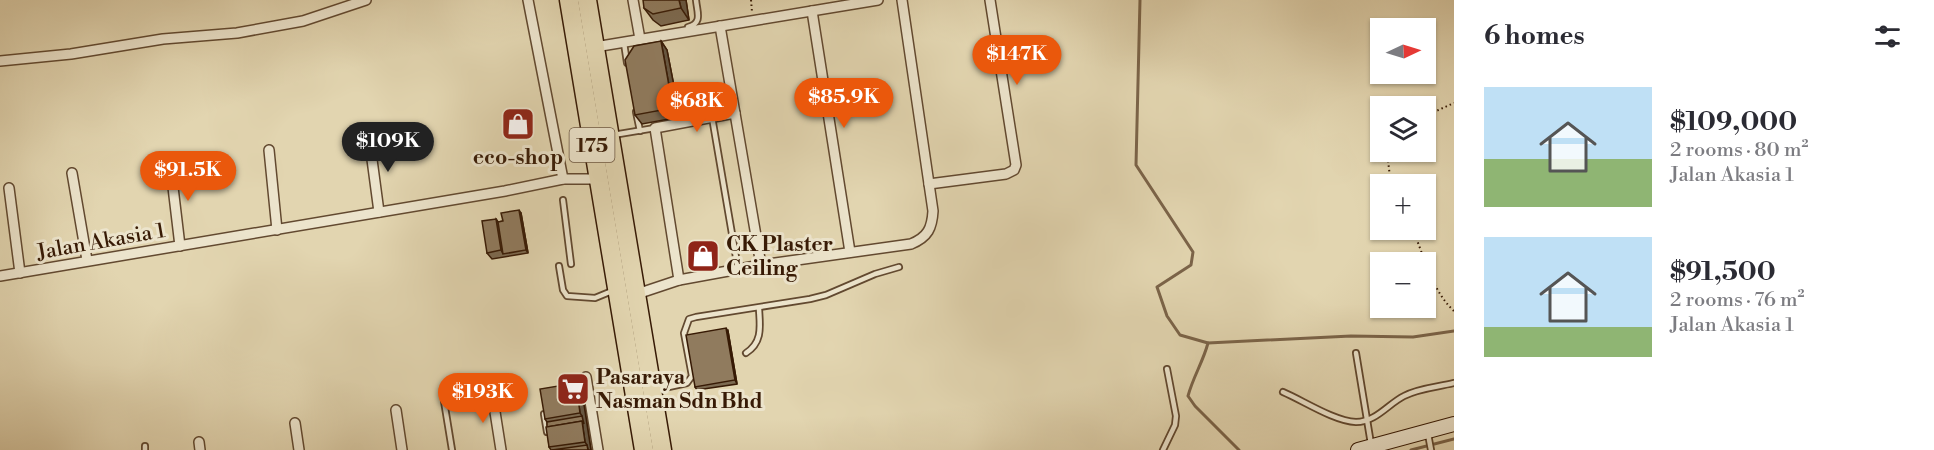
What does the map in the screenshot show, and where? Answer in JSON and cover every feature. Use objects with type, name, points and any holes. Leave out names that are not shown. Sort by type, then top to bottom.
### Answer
[{"type":"highway","name":"175","points":[[569,0],[644,450]]},
{"type":"highway","name":"175","points":[[587,0],[663,450]]},
{"type":"main road","points":[[1365,448],[1454,424]]},
{"type":"street","points":[[0,61],[71,54],[173,38],[237,33],[303,21],[366,0]]},
{"type":"street","points":[[528,0],[563,179]]},
{"type":"street","points":[[633,0],[639,37]]},
{"type":"street","points":[[595,47],[624,43],[639,37],[878,0]]},
{"type":"street","points":[[637,294],[680,280],[738,269],[911,244],[922,239],[929,232],[933,211],[902,0]]},
{"type":"street","points":[[929,184],[1006,174],[1014,170],[1015,160],[990,0]]},
{"type":"street","points":[[812,11],[850,252]]},
{"type":"street","points":[[720,26],[761,265]]},
{"type":"street","points":[[680,280],[655,128],[735,113]]},
{"type":"street","points":[[369,137],[379,212]]},
{"type":"street","points":[[269,150],[277,230]]},
{"type":"street","points":[[170,162],[180,246]]},
{"type":"street","points":[[72,173],[87,260]]},
{"type":"street","name":"Jalan Akasia 1","points":[[0,276],[506,191],[563,179],[598,179]]},
{"type":"street","points":[[9,188],[20,273]]},
{"type":"street","points":[[586,377],[598,450]]},
{"type":"street","points":[[492,393],[501,450]]},
{"type":"street","points":[[396,410],[402,450]]},
{"type":"street","points":[[295,423],[299,450]]},
{"type":"lane","points":[[639,37],[692,27],[699,19],[696,0]]},
{"type":"lane","points":[[624,43],[628,64]]},
{"type":"lane","points":[[636,108],[640,130]]},
{"type":"lane","points":[[712,117],[738,269]]},
{"type":"lane","points":[[610,136],[655,128]]},
{"type":"lane","points":[[563,200],[571,264]]},
{"type":"lane","points":[[559,266],[563,290],[567,296],[595,298],[617,289]]},
{"type":"lane","points":[[653,391],[687,383],[692,376],[684,333],[689,319],[759,309],[826,295],[875,273],[899,267]]},
{"type":"lane","points":[[746,353],[752,350],[759,335],[759,309]]},
{"type":"lane","points":[[1356,353],[1366,421],[1365,448]]},
{"type":"lane","points":[[1163,450],[1175,425],[1176,416],[1167,369]]},
{"type":"lane","points":[[1283,392],[1345,420],[1366,421],[1406,395],[1454,383]]},
{"type":"lane","points":[[444,401],[452,450]]},
{"type":"lane","points":[[543,406],[549,439]]},
{"type":"lane","points":[[1427,431],[1431,450]]},
{"type":"path","points":[[1436,111],[1454,103]]},
{"type":"path","points":[[1417,240],[1433,279],[1445,302],[1454,311]]},
{"type":"building","points":[[643,0],[679,0],[681,8],[653,14],[644,8]]},
{"type":"building","points":[[661,41],[673,108],[635,115],[625,60],[634,46]]},
{"type":"building","points":[[519,210],[526,250],[503,254],[498,222],[503,221],[501,213]]},
{"type":"building","points":[[496,219],[501,250],[487,253],[482,221]]},
{"type":"building","points":[[726,328],[735,380],[695,387],[686,335]]},
{"type":"building","points":[[576,383],[580,413],[545,419],[540,389]]},
{"type":"building","points":[[582,416],[584,424],[582,421],[547,427],[547,422]]},
{"type":"building","points":[[582,421],[585,442],[549,447],[546,427]]},
{"type":"building","points":[[587,445],[588,450],[552,450]]},
{"type":"waterway","points":[[1140,0],[1136,165],[1193,252],[1191,265],[1157,287],[1167,316],[1180,335],[1208,343],[1188,396],[1239,450]]},
{"type":"waterway","points":[[1208,343],[1351,336],[1413,337],[1454,331]]},
{"type":"waterway","points":[[1411,450],[1454,439]]},
{"type":"place","name":"eco-shop","points":[[518,124]]},
{"type":"place","name":"CK Plaster Ceiling","points":[[703,256]]},
{"type":"place","name":"Pasaraya Nasman Sdn Bhd","points":[[573,389]]}]
